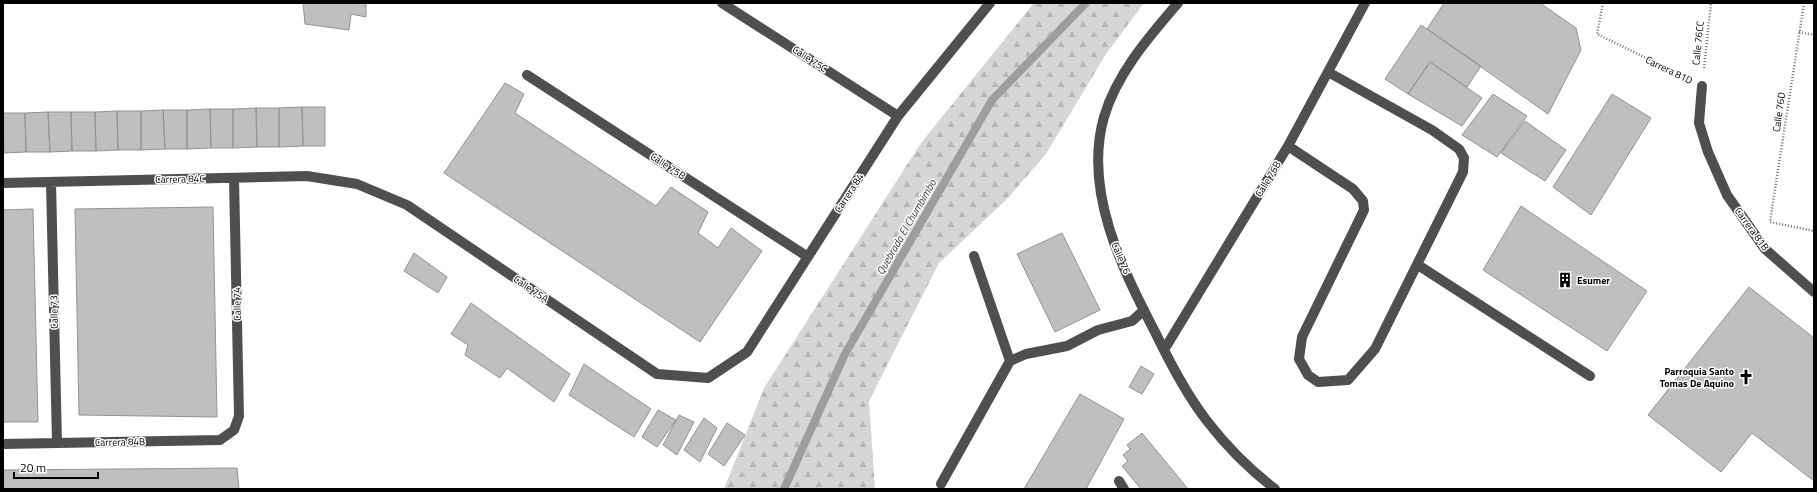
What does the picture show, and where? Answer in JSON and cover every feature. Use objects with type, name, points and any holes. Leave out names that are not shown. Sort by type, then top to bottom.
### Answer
[{"type":"street","name":"Calle 75C","points":[[722,3],[898,116]]},
{"type":"street","name":"Carrera 84","points":[[708,378],[747,352],[898,116],[990,3]]},
{"type":"street","name":"Calle 76","points":[[1178,3],[1156,28],[1120,81],[1104,117],[1098,151],[1098,167],[1104,208],[1111,234],[1144,310],[1189,395],[1222,440],[1238,457],[1275,489]]},
{"type":"street","name":"Calle 76B","points":[[1164,350],[1288,146],[1364,3]]},
{"type":"street","points":[[1288,146],[1353,190],[1363,201],[1364,210],[1302,337],[1299,359],[1308,375],[1318,382],[1348,380],[1375,349],[1463,172],[1464,158],[1459,149],[1432,130],[1328,72]]},
{"type":"street","name":"Calle 75B","points":[[527,75],[808,257]]},
{"type":"street","name":"Carrera 81D","points":[[1702,86],[1698,123],[1708,152]]},
{"type":"street","name":"Carrera 81B","points":[[1708,152],[1727,195],[1765,249],[1814,292]]},
{"type":"street","name":"Carrera 84C","points":[[3,183],[307,176],[357,184]]},
{"type":"street","name":"Calle 74","points":[[234,178],[240,416],[234,430]]},
{"type":"street","name":"Calle 73","points":[[51,182],[57,443]]},
{"type":"street","name":"Calle 75A","points":[[357,184],[407,205],[657,374],[708,378]]},
{"type":"street","points":[[974,256],[1010,361]]},
{"type":"street","points":[[1418,265],[1590,376]]},
{"type":"street","points":[[941,484],[1010,361],[1026,354],[1067,346],[1098,330],[1132,321],[1144,310]]},
{"type":"street","name":"Carrera 84B","points":[[3,444],[220,440],[234,430]]},
{"type":"path","name":"Carrera 81D","points":[[1603,3],[1597,34],[1702,86]]},
{"type":"path","name":"Calle 76CC","points":[[1702,86],[1711,3]]},
{"type":"path","name":"Calle 76D","points":[[1804,3],[1770,222],[1814,231]]},
{"type":"path","points":[[1799,32],[1814,35]]},
{"type":"green space","points":[[1034,3],[1144,3],[1106,54],[1046,154],[1007,199],[939,263],[869,401],[875,489],[724,489],[764,388],[921,143]]},
{"type":"building","points":[[303,3],[366,3],[366,17],[351,14],[349,30],[305,24]]},
{"type":"building","points":[[1444,3],[1540,3],[1576,28],[1581,50],[1548,114],[1427,29]]},
{"type":"building","points":[[1421,25],[1481,66],[1467,87],[1430,62],[1408,94],[1385,79]]},
{"type":"building","points":[[1430,62],[1482,98],[1462,126],[1408,94]]},
{"type":"building","points":[[505,83],[524,94],[515,113],[656,206],[671,187],[708,212],[698,233],[718,248],[731,228],[762,251],[700,342],[444,173]]},
{"type":"building","points":[[1493,94],[1527,116],[1497,157],[1462,135]]},
{"type":"building","points":[[1612,94],[1651,118],[1591,215],[1553,187]]},
{"type":"building","points":[[302,107],[325,107],[325,146],[303,146]]},
{"type":"building","points":[[302,107],[303,146],[279,147],[279,108]]},
{"type":"building","points":[[256,108],[257,147],[233,148],[233,109]]},
{"type":"building","points":[[256,108],[279,108],[279,147],[257,147]]},
{"type":"building","points":[[210,109],[233,109],[233,148],[211,148]]},
{"type":"building","points":[[210,109],[211,148],[187,149],[187,110]]},
{"type":"building","points":[[163,110],[165,149],[141,150],[141,111]]},
{"type":"building","points":[[163,110],[187,110],[187,149],[165,149]]},
{"type":"building","points":[[117,111],[118,150],[96,151],[95,112]]},
{"type":"building","points":[[117,111],[141,111],[141,150],[118,150]]},
{"type":"building","points":[[48,112],[50,152],[26,152],[25,113]]},
{"type":"building","points":[[48,112],[71,112],[72,151],[50,152]]},
{"type":"building","points":[[71,112],[95,112],[96,151],[72,151]]},
{"type":"building","points":[[3,113],[25,113],[26,152],[4,153]]},
{"type":"building","points":[[1525,121],[1566,150],[1545,181],[1501,153]]},
{"type":"building","name":"Esumer","points":[[1521,206],[1647,291],[1607,351],[1483,270]]},
{"type":"building","points":[[213,207],[217,417],[79,415],[75,209]]},
{"type":"building","points":[[33,209],[38,422],[3,422],[3,210]]},
{"type":"building","points":[[1062,233],[1100,310],[1055,332],[1017,254]]},
{"type":"building","points":[[414,253],[447,277],[438,293],[404,271]]},
{"type":"building","name":"Parroquia Santo Tomas De Aquino","points":[[1749,287],[1814,338],[1814,481],[1752,433],[1721,472],[1648,415]]},
{"type":"building","points":[[471,303],[570,374],[554,402],[507,368],[500,378],[465,355],[468,345],[451,334]]},
{"type":"building","points":[[584,364],[651,409],[634,437],[569,395]]},
{"type":"building","points":[[1141,366],[1154,374],[1142,394],[1129,387]]},
{"type":"building","points":[[1080,394],[1124,419],[1086,489],[1024,489]]},
{"type":"building","points":[[658,410],[676,420],[657,447],[642,437]]},
{"type":"building","points":[[679,415],[694,422],[677,455],[663,445]]},
{"type":"building","points":[[704,418],[717,428],[700,462],[684,450]]},
{"type":"building","points":[[727,423],[745,435],[724,466],[708,454]]},
{"type":"building","points":[[1142,433],[1188,489],[1141,489],[1122,466],[1128,461],[1123,455],[1130,449],[1127,445]]},
{"type":"building","points":[[237,468],[239,489],[3,489],[3,470]]},
{"type":"waterway","name":"Quebrada El Chumbimbo","points":[[784,489],[845,354],[992,100],[1086,3]]},
{"type":"place","name":"Esumer","points":[[1565,280]]},
{"type":"place","name":"Parroquia Santo Tomas De Aquino","points":[[1746,377]]}]
